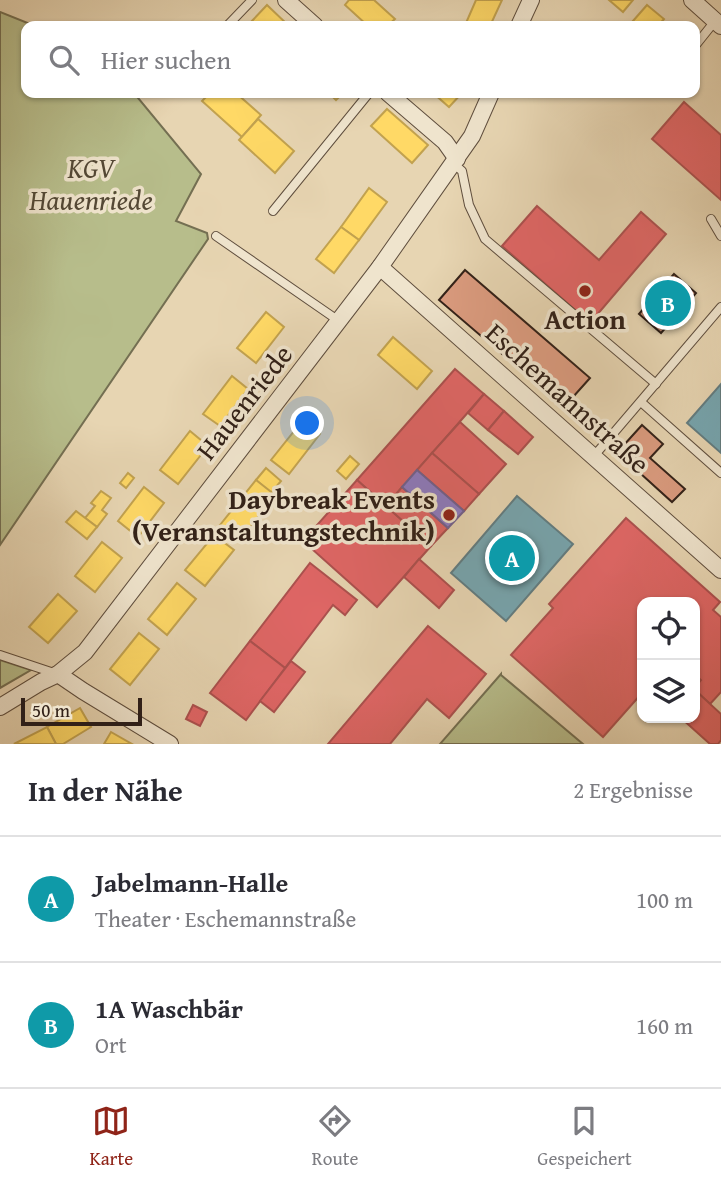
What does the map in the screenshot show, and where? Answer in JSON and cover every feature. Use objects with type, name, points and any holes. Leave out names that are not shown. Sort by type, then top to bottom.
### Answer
[{"type":"street","points":[[286,0],[309,21]]},
{"type":"street","points":[[521,21],[531,0]]},
{"type":"street","points":[[692,0],[718,24]]},
{"type":"street","points":[[394,98],[445,142],[455,161]]},
{"type":"street","name":"Hauenriede","points":[[0,707],[58,674],[85,652],[380,267],[472,136],[489,98]]},
{"type":"street","name":"Eschemannstraße","points":[[380,267],[721,570]]},
{"type":"street","points":[[58,674],[152,740],[170,744]]},
{"type":"lane","points":[[232,21],[252,0]]},
{"type":"lane","points":[[700,41],[718,24]]},
{"type":"lane","points":[[273,211],[365,98]]},
{"type":"lane","points":[[455,161],[462,171],[468,205],[485,239],[656,384]]},
{"type":"lane","points":[[711,219],[721,236]]},
{"type":"lane","points":[[216,236],[339,321]]},
{"type":"lane","points":[[594,456],[721,307]]},
{"type":"lane","points":[[641,402],[721,473]]},
{"type":"lane","points":[[0,656],[58,674]]},
{"type":"green space","name":"KGV Hauenriede","points":[[0,12],[22,21],[21,98],[138,98],[201,174],[176,221],[207,233],[208,239],[0,545]]},
{"type":"green space","points":[[0,660],[31,670],[0,688]]},
{"type":"green space","points":[[501,675],[583,744],[440,744]]},
{"type":"building: Wohnen","points":[[349,0],[374,0],[395,19],[363,21],[345,5]]},
{"type":"building: Wohnen","points":[[476,0],[502,0],[492,21],[467,21]]},
{"type":"building: Wohnen","points":[[609,0],[633,0],[623,12]]},
{"type":"building: Wohnen","points":[[267,5],[284,21],[252,21]]},
{"type":"building: Wohnen","points":[[647,5],[664,19],[662,21],[633,21]]},
{"type":"building: Wohnen","points":[[205,98],[242,98],[261,115],[242,137],[202,101]]},
{"type":"building: Wohnen","points":[[439,98],[457,98],[449,107]]},
{"type":"building: Wohnen","points":[[387,109],[428,145],[412,163],[371,126]]},
{"type":"building: Wohnen","points":[[258,119],[294,151],[275,173],[239,140]]},
{"type":"building: Wohnen","points":[[369,188],[387,202],[359,240],[341,227]]},
{"type":"building: Wohnen","points":[[341,227],[359,240],[334,273],[316,259]]},
{"type":"building: Wohnen","points":[[266,312],[284,327],[256,363],[237,348]]},
{"type":"building: Wohnen","points":[[393,337],[432,371],[417,389],[378,355]]},
{"type":"building: Wohnen","points":[[232,376],[248,389],[220,426],[203,414]]},
{"type":"building: Wohnen","points":[[303,420],[320,434],[289,474],[271,460]]},
{"type":"building: Wohnen","points":[[190,431],[208,446],[178,484],[160,470]]},
{"type":"building: Wohnen","points":[[350,456],[359,464],[346,479],[337,471]]},
{"type":"building: Wohnen","points":[[266,468],[281,481],[271,493],[256,480]]},
{"type":"building: Wohnen","points":[[128,473],[134,478],[126,488],[120,483]]},
{"type":"building: Wohnen","points":[[256,480],[275,495],[240,540],[220,525]]},
{"type":"building: Wohnen","points":[[144,487],[164,503],[138,537],[118,521]]},
{"type":"building: Wohnen","points":[[101,491],[111,498],[102,510],[107,514],[97,527],[85,518],[95,506],[91,503]]},
{"type":"building: Wohnen","points":[[76,511],[97,527],[87,539],[66,522]]},
{"type":"building: Wohnen","points":[[214,535],[234,550],[205,586],[185,570]]},
{"type":"building: Wohnen","points":[[102,542],[122,558],[95,592],[75,576]]},
{"type":"building: Wohnen","points":[[177,583],[196,599],[167,635],[148,619]]},
{"type":"building: Wohnen","points":[[58,594],[77,611],[48,643],[29,627]]},
{"type":"building: Wohnen","points":[[139,633],[159,649],[130,685],[110,669]]},
{"type":"building: Wohnen","points":[[80,708],[91,727],[63,744],[56,744],[47,727]]},
{"type":"building: Wohnen","points":[[47,727],[56,744],[14,744]]},
{"type":"building: Wohnen","points":[[111,732],[132,744],[104,744]]},
{"type":"building: Handel","points":[[684,102],[721,135],[721,200],[652,139]]},
{"type":"building: Handel","name":"Action","points":[[537,206],[599,260],[641,212],[666,234],[590,323],[502,246]]},
{"type":"building: Handel","points":[[455,369],[484,394],[386,506],[357,480]]},
{"type":"building: Handel","points":[[484,394],[504,411],[488,430],[468,413]]},
{"type":"building: Handel","points":[[504,411],[533,437],[518,454],[488,430]]},
{"type":"building: Handel","points":[[460,422],[506,464],[479,494],[432,453]]},
{"type":"building: Handel","points":[[432,453],[479,494],[464,511],[417,470]]},
{"type":"building: Handel","points":[[357,480],[431,546],[377,607],[303,541]]},
{"type":"building: Handel","points":[[402,487],[448,528],[431,546],[386,506]]},
{"type":"building: Handel","points":[[626,518],[720,602],[713,610],[721,617],[721,692],[710,704],[700,695],[700,597],[637,597],[637,699],[603,737],[511,655],[553,608],[549,604]]},
{"type":"building: Handel","points":[[419,559],[454,590],[439,608],[404,577]]},
{"type":"building: Handel","points":[[310,563],[357,600],[345,615],[333,605],[285,668],[250,641]]},
{"type":"building: Handel","points":[[428,626],[486,674],[449,718],[427,699],[390,744],[328,744]]},
{"type":"building: Handel","points":[[250,641],[285,668],[246,720],[210,693]]},
{"type":"building: Handel","points":[[291,661],[305,672],[274,712],[260,701]]},
{"type":"building: Handel","points":[[700,695],[721,714],[721,740],[718,744],[710,744],[687,723],[700,723]]},
{"type":"building: Handel","points":[[193,705],[207,712],[200,726],[186,719]]},
{"type":"building: Büros","points":[[417,470],[464,511],[448,528],[402,487]]},
{"type":"building: Öffentlich","points":[[721,384],[721,453],[687,423]]},
{"type":"building: Öffentlich","points":[[517,496],[573,544],[506,621],[451,573]]},
{"type":"building: Sonstige","points":[[465,270],[590,378],[564,407],[439,300]]},
{"type":"building: Sonstige","points":[[674,274],[696,293],[661,333],[639,314]]},
{"type":"building: Sonstige","points":[[642,425],[663,444],[650,458],[685,489],[672,502],[630,464],[636,458],[623,446]]},
{"type":"place","name":"Action","points":[[585,291]]},
{"type":"place","name":"1A Waschbär","points":[[668,303]]},
{"type":"place","name":"Daybreak Events (Veranstaltungstechnik)","points":[[449,515]]},
{"type":"place","name":"Jabelmann-Halle","points":[[512,558]]}]
